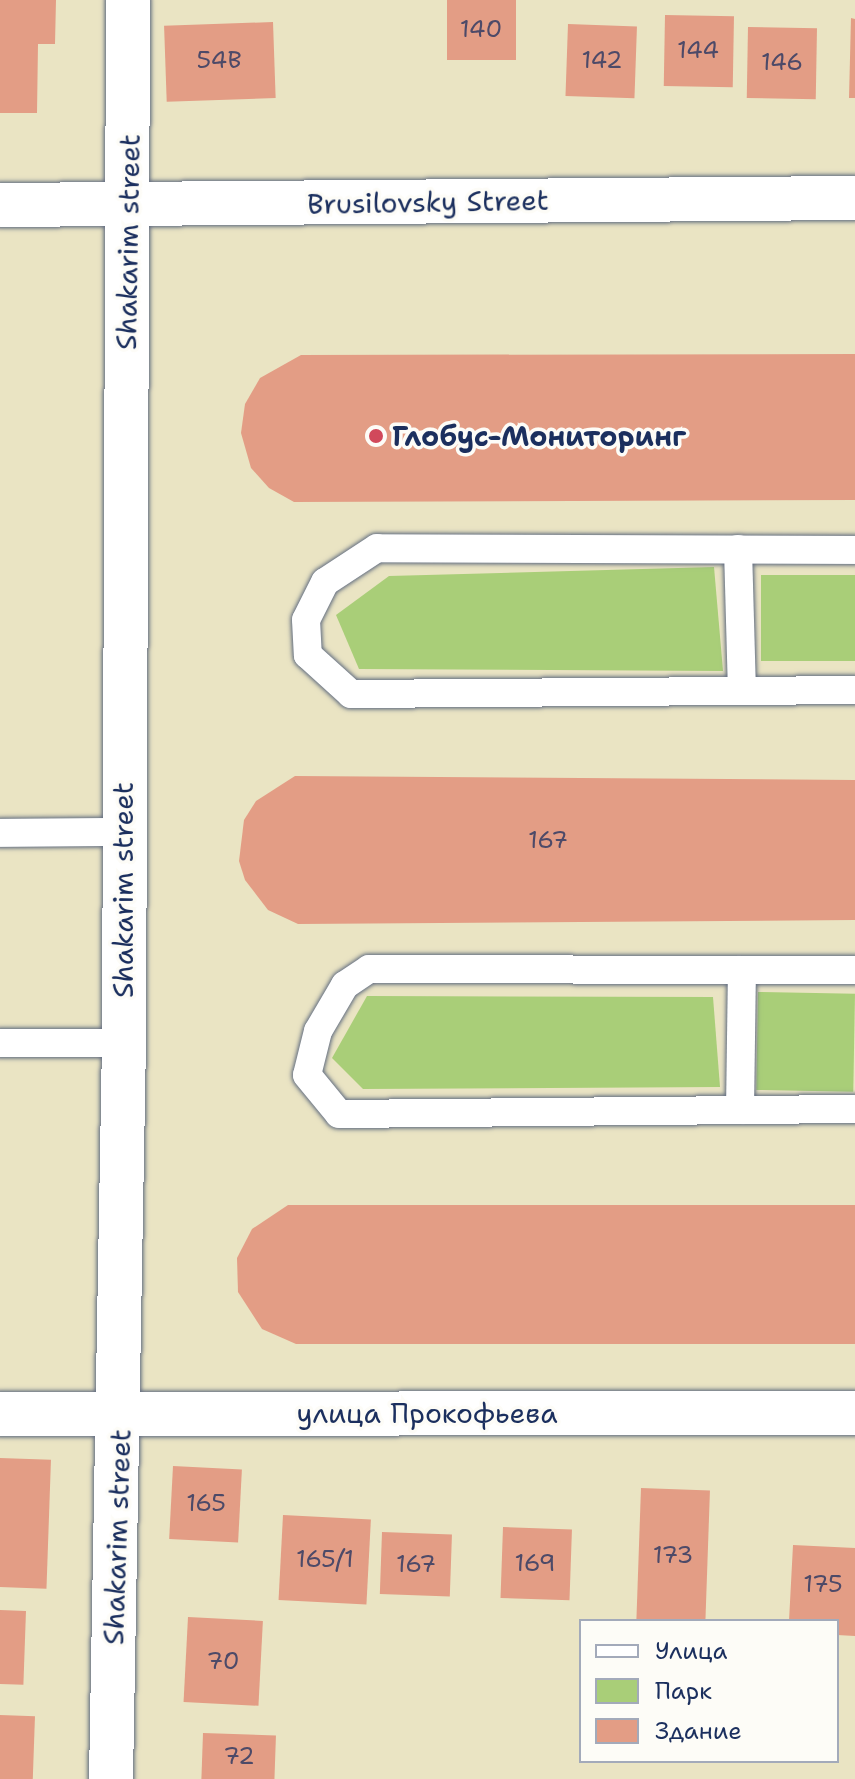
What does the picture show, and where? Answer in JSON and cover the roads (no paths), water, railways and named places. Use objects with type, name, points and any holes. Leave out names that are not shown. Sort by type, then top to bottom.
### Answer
[{"type":"street","name":"Shakarim street","points":[[111,1779],[120,1413],[124,1043],[122,832],[130,205],[128,0]]},
{"type":"street","name":"Brusilovsky Street","points":[[0,205],[855,198]]},
{"type":"street","name":"улица Прокофьева","points":[[0,1414],[855,1413]]},
{"type":"lane","points":[[855,550],[377,548],[325,582],[306,620],[308,655],[351,694],[855,690]]},
{"type":"lane","points":[[738,549],[742,691]]},
{"type":"lane","points":[[0,833],[122,832]]},
{"type":"lane","points":[[855,970],[369,969],[345,985],[318,1031],[307,1075],[339,1114],[855,1109]]},
{"type":"lane","points":[[740,1110],[742,970]]},
{"type":"lane","points":[[0,1043],[124,1043]]},
{"type":"place","name":"Глобус-Мониторинг","points":[[376,436]]}]
